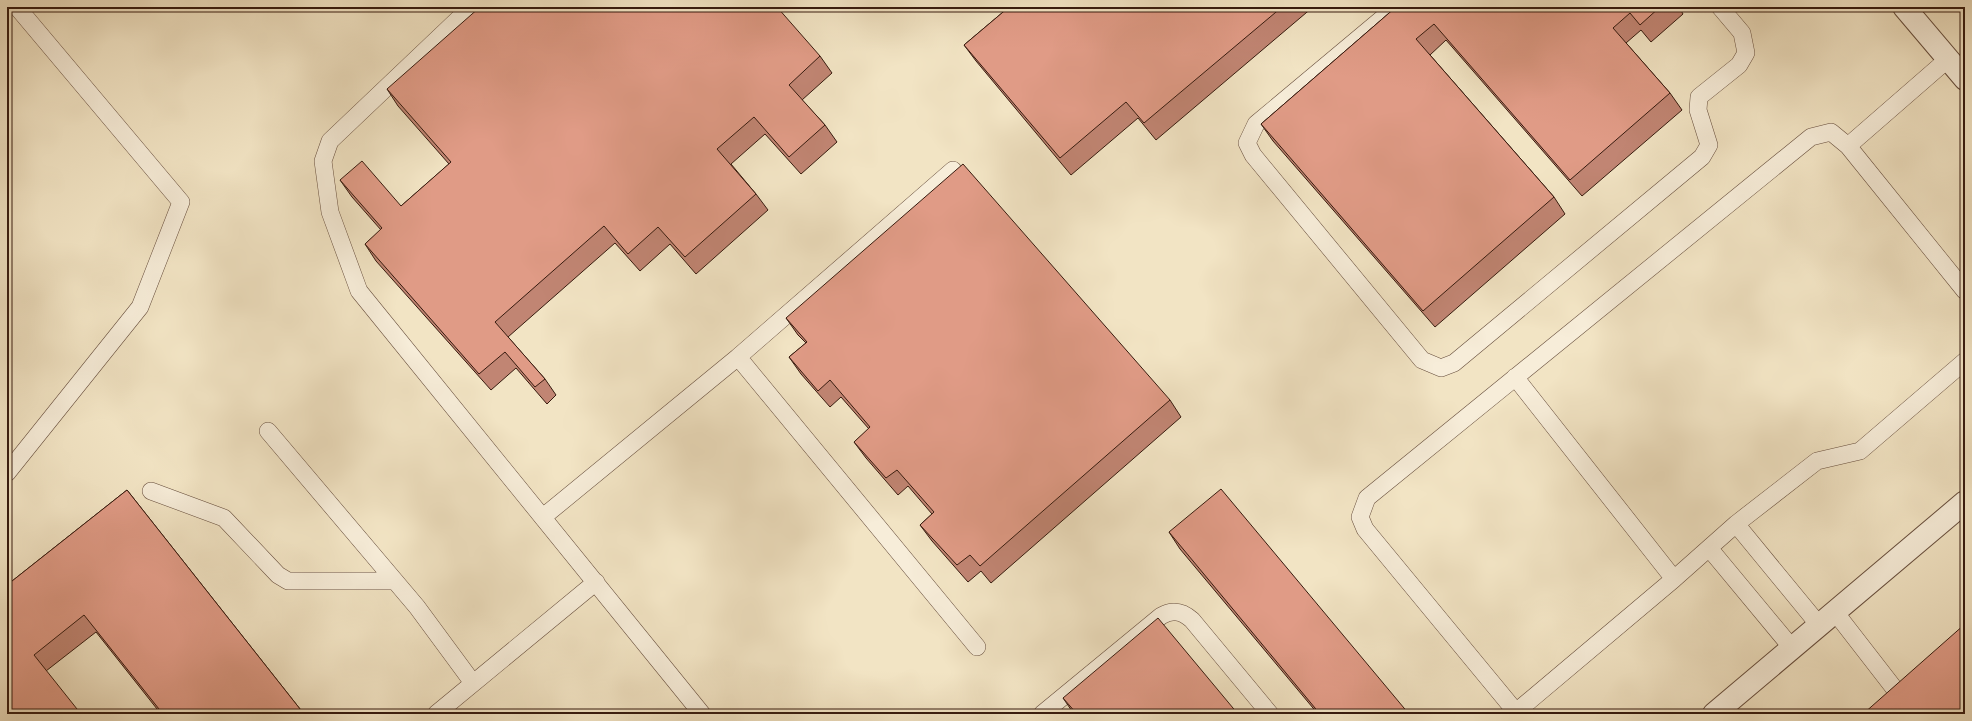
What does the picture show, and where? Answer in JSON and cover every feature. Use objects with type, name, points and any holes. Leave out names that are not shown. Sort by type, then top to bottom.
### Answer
[{"type":"street","points":[[1904,7],[1965,79]]},
{"type":"street","points":[[1714,714],[1965,502]]},
{"type":"lane","points":[[7,473],[140,307],[181,202],[17,7]]},
{"type":"lane","points":[[471,7],[330,142],[323,161],[330,212],[359,291],[702,714]]},
{"type":"lane","points":[[1396,7],[1256,124],[1247,143],[1253,155],[1422,360],[1441,368],[1454,363],[1702,157],[1709,146],[1698,110],[1699,97],[1739,65],[1746,53],[1742,33],[1720,7]]},
{"type":"lane","points":[[1848,146],[1948,59]]},
{"type":"lane","points":[[1965,291],[1848,146],[1831,132],[1811,137],[1367,498],[1360,517],[1365,529],[1517,713],[1736,524],[1817,461],[1860,451],[1965,361]]},
{"type":"lane","points":[[543,517],[738,357],[953,170]]},
{"type":"lane","points":[[738,357],[977,647]]},
{"type":"lane","points":[[1515,377],[1674,579]]},
{"type":"lane","points":[[268,431],[417,607],[473,683]]},
{"type":"lane","points":[[151,491],[224,518],[278,575],[288,581],[395,581]]},
{"type":"lane","points":[[1736,524],[1897,692]]},
{"type":"lane","points":[[1709,548],[1792,648]]},
{"type":"lane","points":[[436,714],[596,582]]},
{"type":"lane","points":[[1042,714],[1161,616],[1174,611],[1181,612],[1192,620],[1270,714]]},
{"type":"building","points":[[480,7],[777,7],[820,56],[789,85],[825,125],[789,157],[754,117],[717,149],[756,194],[685,257],[658,227],[628,254],[604,226],[495,322],[545,379],[535,387],[505,352],[479,374],[365,244],[382,228],[340,180],[362,161],[401,206],[451,162],[387,89]]},
{"type":"building","points":[[1009,7],[1282,7],[1144,123],[1126,102],[1060,158],[964,45]]},
{"type":"building","points":[[1396,7],[1660,7],[1640,25],[1630,13],[1613,28],[1670,93],[1570,180],[1434,24],[1416,39],[1554,197],[1423,311],[1261,124]]},
{"type":"building","points":[[963,164],[1170,400],[980,566],[970,555],[957,565],[920,525],[934,512],[897,470],[886,478],[854,442],[870,427],[830,380],[818,391],[789,357],[807,342],[786,318]]},
{"type":"building","points":[[1221,489],[1409,714],[1320,714],[1169,532]]},
{"type":"building","points":[[127,490],[304,714],[163,714],[84,615],[34,655],[81,714],[7,714],[7,585]]},
{"type":"building","points":[[1158,618],[1238,714],[1077,714],[1063,698]]},
{"type":"building","points":[[1965,624],[1965,714],[1863,714]]}]
